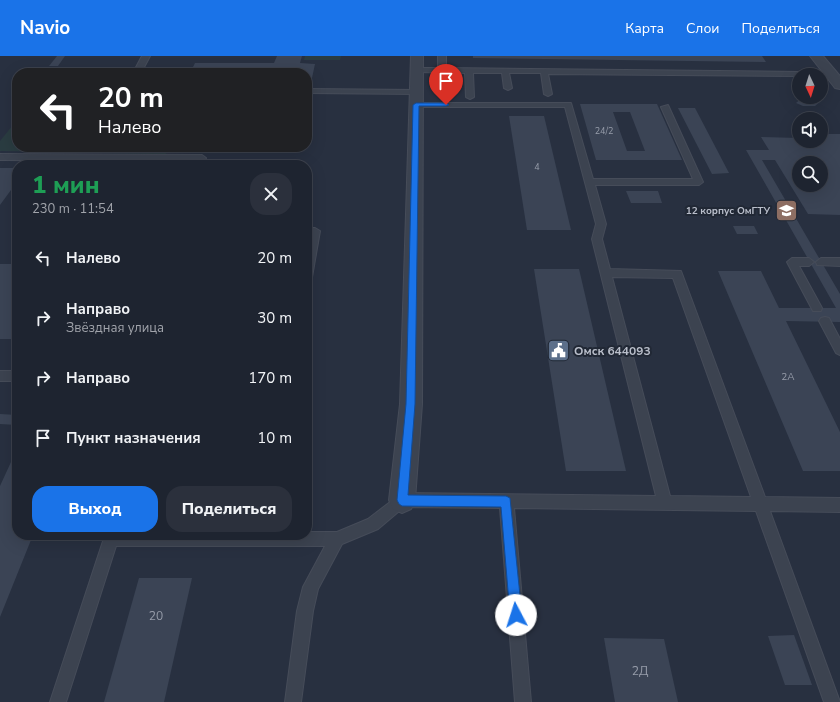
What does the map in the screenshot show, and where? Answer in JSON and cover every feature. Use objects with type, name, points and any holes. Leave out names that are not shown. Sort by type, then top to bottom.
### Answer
[{"type":"street","points":[[816,56],[840,85]]},
{"type":"street","points":[[402,500],[411,404],[417,63]]},
{"type":"lane","points":[[139,68],[145,56]]},
{"type":"lane","points":[[442,56],[442,70]]},
{"type":"lane","points":[[417,63],[442,70],[792,74]]},
{"type":"lane","points":[[469,70],[470,97]]},
{"type":"lane","points":[[505,71],[508,88]]},
{"type":"lane","points":[[544,71],[548,94]]},
{"type":"lane","points":[[312,92],[568,105],[601,224],[597,239],[665,503]]},
{"type":"lane","points":[[589,182],[699,182],[665,107]]},
{"type":"lane","points":[[0,157],[202,158],[201,160]]},
{"type":"lane","points":[[312,231],[315,231],[312,248]]},
{"type":"lane","points":[[809,262],[792,262],[817,308]]},
{"type":"lane","points":[[821,262],[840,262]]},
{"type":"lane","points":[[606,273],[677,274],[832,702]]},
{"type":"lane","points":[[825,321],[840,350]]},
{"type":"lane","points":[[0,376],[12,376]]},
{"type":"lane","points":[[312,539],[337,539],[373,524],[402,500],[840,505]]},
{"type":"lane","points":[[506,501],[523,702]]},
{"type":"lane","points":[[293,702],[305,611],[311,587],[337,539]]},
{"type":"lane","points":[[58,702],[111,540]]},
{"type":"shaded area","points":[[305,56],[341,56],[340,60],[304,60]]},
{"type":"shaded area","points":[[12,126],[12,151],[0,151],[0,141]]},
{"type":"shaded area","points":[[111,152],[167,152],[166,154],[110,153]]},
{"type":"building","points":[[57,56],[65,56],[58,66],[49,66]]},
{"type":"building","points":[[277,56],[302,56],[300,63],[315,64],[312,78],[312,68],[192,68],[195,63],[274,63]]},
{"type":"building","points":[[473,56],[762,56],[766,62],[473,58]]},
{"type":"building","points":[[580,104],[657,104],[682,160],[596,160]],"holes":[[[613,112],[630,112],[645,151],[627,151]]]},
{"type":"building","points":[[798,104],[817,104],[815,106],[803,106]]},
{"type":"building","points":[[678,108],[695,108],[729,173],[712,174]]},
{"type":"building","points":[[509,116],[544,116],[571,230],[527,230]]},
{"type":"building","points":[[828,134],[840,134],[840,215],[808,214],[795,192],[828,192],[828,156],[792,156],[792,188],[775,160],[762,160],[840,294],[840,322],[786,321],[840,432],[840,471],[803,471],[718,271],[761,271],[779,308],[836,308],[746,150],[769,150],[761,137],[792,138],[792,148],[828,148]]},
{"type":"building","points":[[0,168],[12,168],[12,190],[0,205]]},
{"type":"building","points":[[626,191],[658,191],[662,203],[631,203]]},
{"type":"building","points":[[733,226],[754,226],[758,234],[737,234]]},
{"type":"building","points":[[0,264],[12,264],[12,339],[0,339]]},
{"type":"building","points":[[534,269],[579,269],[626,471],[566,471]]},
{"type":"building","points":[[0,414],[12,415],[12,425],[0,424]]},
{"type":"building","points":[[12,462],[12,540],[31,540],[0,617],[0,486]]},
{"type":"building","points":[[139,578],[192,578],[164,702],[104,702]]},
{"type":"building","points":[[794,635],[812,685],[785,685],[768,636]]},
{"type":"building","points":[[604,638],[664,639],[678,702],[615,702]]},
{"type":"place","name":"12 корпус ОмГТУ","points":[[786,211]]},
{"type":"place","name":"Омск 644093","points":[[559,351]]},
{"type":"route","points":[[446,105],[416,105],[411,404],[402,500],[506,501],[516,615]]}]
